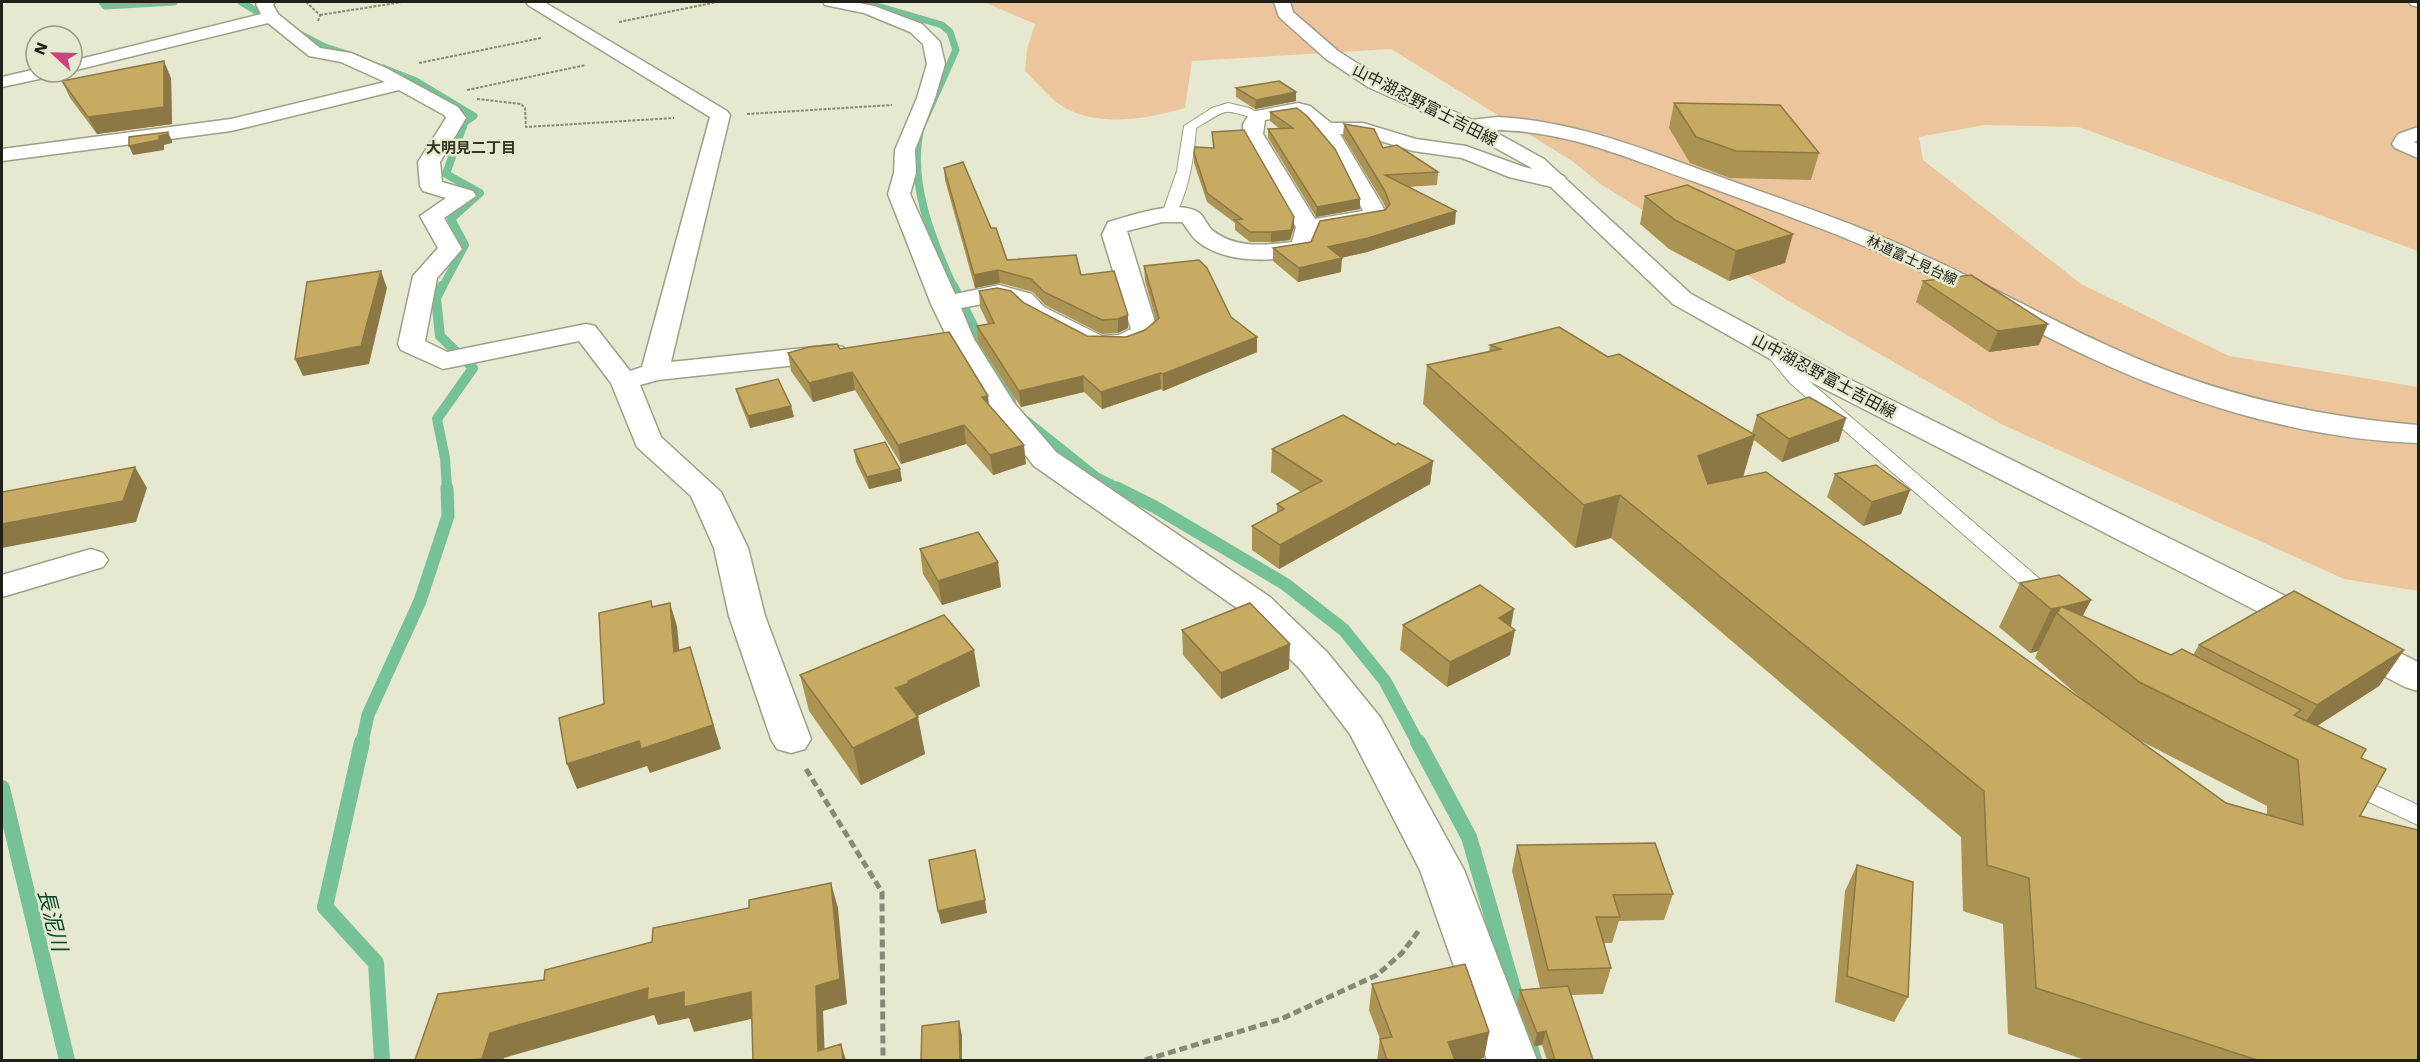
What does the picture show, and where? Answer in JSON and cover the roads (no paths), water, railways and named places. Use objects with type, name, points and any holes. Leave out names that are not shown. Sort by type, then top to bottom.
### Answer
[{"type":"street","points":[[534,2],[720,115],[655,372]]},
{"type":"street","points":[[831,2],[868,9],[916,28],[931,42],[936,63],[926,98],[905,150],[905,173],[899,194],[944,304],[949,340],[1045,459],[1257,604],[1314,661],[1366,726],[1442,870],[1512,1060]]},
{"type":"street","name":"山中湖忍野富士吉田線","points":[[1282,2],[1285,14],[1332,55],[1375,82],[1468,125],[1537,164],[1682,299],[1821,376],[2418,678]]},
{"type":"street","points":[[84,63],[269,9],[315,52],[345,57],[380,72],[451,111],[456,118],[429,162],[431,186],[465,196],[431,216],[450,249],[425,276],[411,344],[443,361],[586,332],[624,381],[648,441],[705,492],[731,548],[747,616],[791,739]]},
{"type":"street","points":[[2,82],[24,77]]},
{"type":"street","points":[[2,155],[231,125],[402,84]]},
{"type":"street","points":[[944,304],[999,293],[1023,299],[1035,312],[1098,344],[1124,343],[1145,332],[1114,235],[1116,227],[1169,214],[1190,217],[1203,235],[1225,246],[1250,254],[1302,248],[1308,227],[1253,134],[1253,124],[1258,116],[1292,108],[1305,111],[1323,127],[1360,181],[1376,216],[1308,227]]},
{"type":"street","name":"林道富士見台線","points":[[1468,125],[1488,122],[1549,128],[1594,138],[1663,163],[1852,232],[1921,263],[2127,364],[2175,383],[2271,414],[2380,433],[2418,434]]},
{"type":"street","points":[[1323,127],[1363,129],[1413,145],[1466,152],[1517,172],[1556,181]]},
{"type":"street","points":[[2418,133],[2404,138],[2402,144],[2418,152]]},
{"type":"street","points":[[624,381],[655,372],[855,350]]},
{"type":"street","points":[[2,586],[92,560]]},
{"type":"lane","points":[[1169,214],[1182,177],[1189,144],[1190,126],[1219,106],[1234,105],[1258,116]]},
{"type":"lane","points":[[1767,346],[1796,379],[2064,611]]},
{"type":"lane","points":[[2328,772],[2418,816]]},
{"type":"waterway","points":[[102,2],[105,6],[174,2]]},
{"type":"waterway","points":[[241,2],[273,21]]},
{"type":"waterway","points":[[863,2],[942,25],[950,32],[956,50],[921,128]]},
{"type":"waterway","points":[[294,31],[325,47],[350,55]]},
{"type":"waterway","points":[[383,68],[416,81],[474,116],[465,122],[463,128]]},
{"type":"waterway","points":[[442,288],[465,245],[451,219],[480,193],[446,174],[463,126]]},
{"type":"waterway","points":[[921,126],[917,146],[919,188],[930,230],[954,288]]},
{"type":"waterway","points":[[442,286],[436,298],[440,336],[473,368],[437,419],[445,458],[447,489]]},
{"type":"waterway","points":[[954,288],[1011,401]]},
{"type":"waterway","points":[[1026,421],[1096,477],[1120,489]]},
{"type":"waterway","points":[[362,743],[368,715],[420,601],[448,516],[447,488]]},
{"type":"waterway","points":[[1117,488],[1155,507],[1285,584],[1344,630],[1385,681],[1418,743]]},
{"type":"waterway","points":[[362,742],[325,907],[376,963],[382,1060]]},
{"type":"waterway","points":[[1418,742],[1469,837],[1534,1060]]},
{"type":"waterway","name":"長泥川","points":[[2,788],[67,1060]]},
{"type":"district","name":"大明見二丁目","points":[[471,148]]}]
